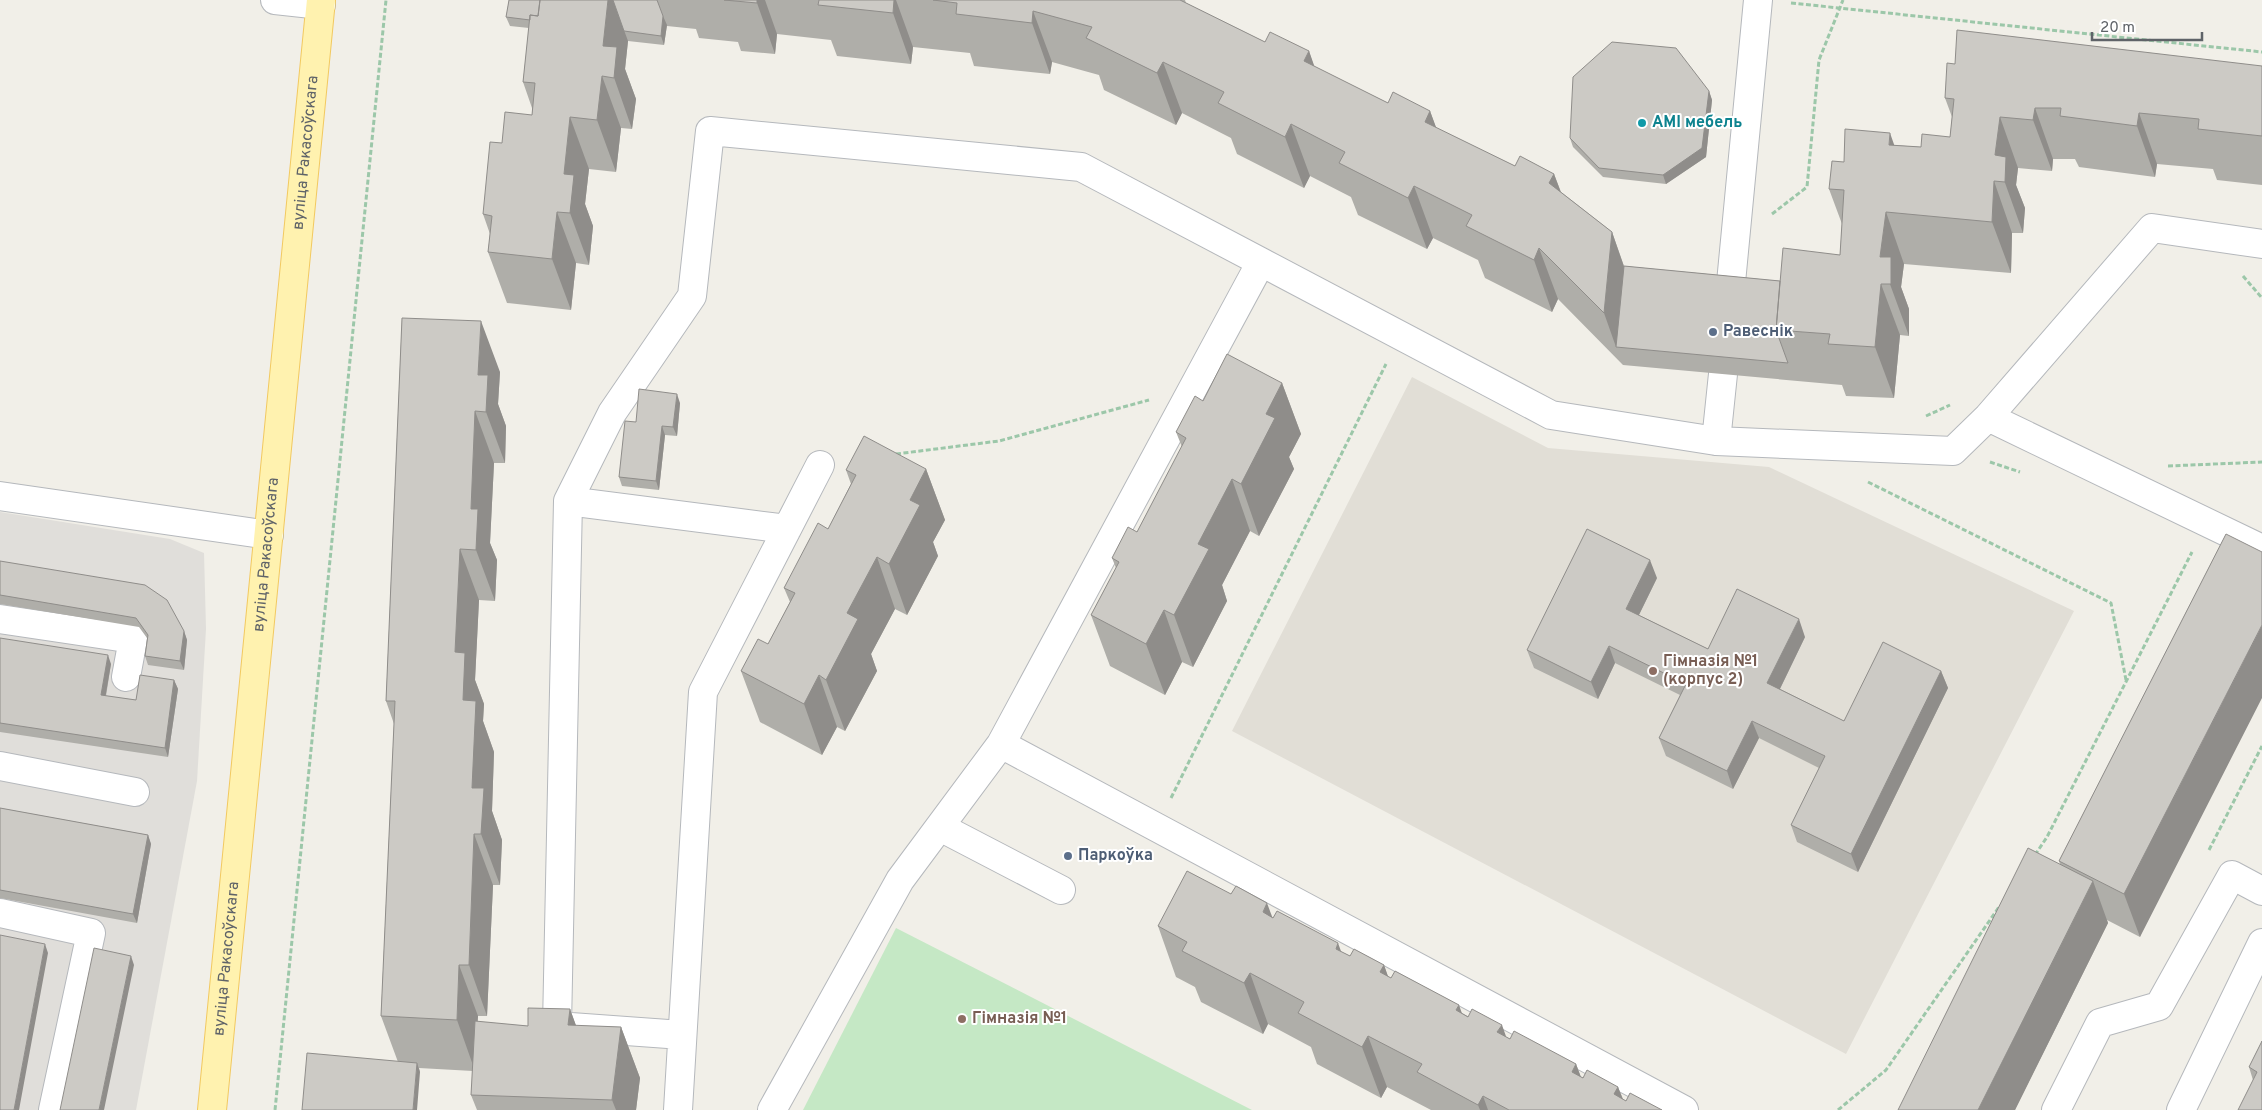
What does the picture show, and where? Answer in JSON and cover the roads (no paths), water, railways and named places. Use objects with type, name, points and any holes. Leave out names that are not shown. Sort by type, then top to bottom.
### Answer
[{"type":"main road","name":"вуліца Ракасоўскага","points":[[212,1110],[321,3]]},
{"type":"lane","points":[[275,0],[321,3]]},
{"type":"lane","points":[[1730,293],[1771,1]]},
{"type":"lane","points":[[682,1035],[557,1026],[568,501],[612,413],[692,296],[710,131],[1081,168],[1551,415],[1716,441],[1954,451],[1988,417],[2152,228],[2262,244]]},
{"type":"lane","points":[[772,1110],[900,880],[1002,744],[1261,262]]},
{"type":"lane","points":[[1716,441],[1723,374]]},
{"type":"lane","points":[[1988,417],[2262,549]]},
{"type":"lane","points":[[678,1110],[703,692],[820,464]]},
{"type":"lane","points":[[0,496],[269,535]]},
{"type":"lane","points":[[568,501],[787,528]]},
{"type":"lane","points":[[0,619],[133,639],[126,677]]},
{"type":"lane","points":[[1002,744],[1684,1110]]},
{"type":"lane","points":[[0,766],[135,792]]},
{"type":"lane","points":[[940,827],[1061,890]]},
{"type":"lane","points":[[2056,1110],[2100,1023],[2159,1006],[2232,875],[2262,891]]},
{"type":"lane","points":[[0,913],[91,933],[53,1110]]},
{"type":"lane","points":[[2181,1110],[2262,943]]},
{"type":"place","name":"AMI мебель","points":[[1642,123]]},
{"type":"place","name":"Равеснік","points":[[1713,332]]},
{"type":"place","name":"Гімназія №1 (корпус 2)","points":[[1653,671]]},
{"type":"place","name":"Паркоўка","points":[[1068,856]]},
{"type":"place","name":"Гімназія №1","points":[[962,1019]]}]
